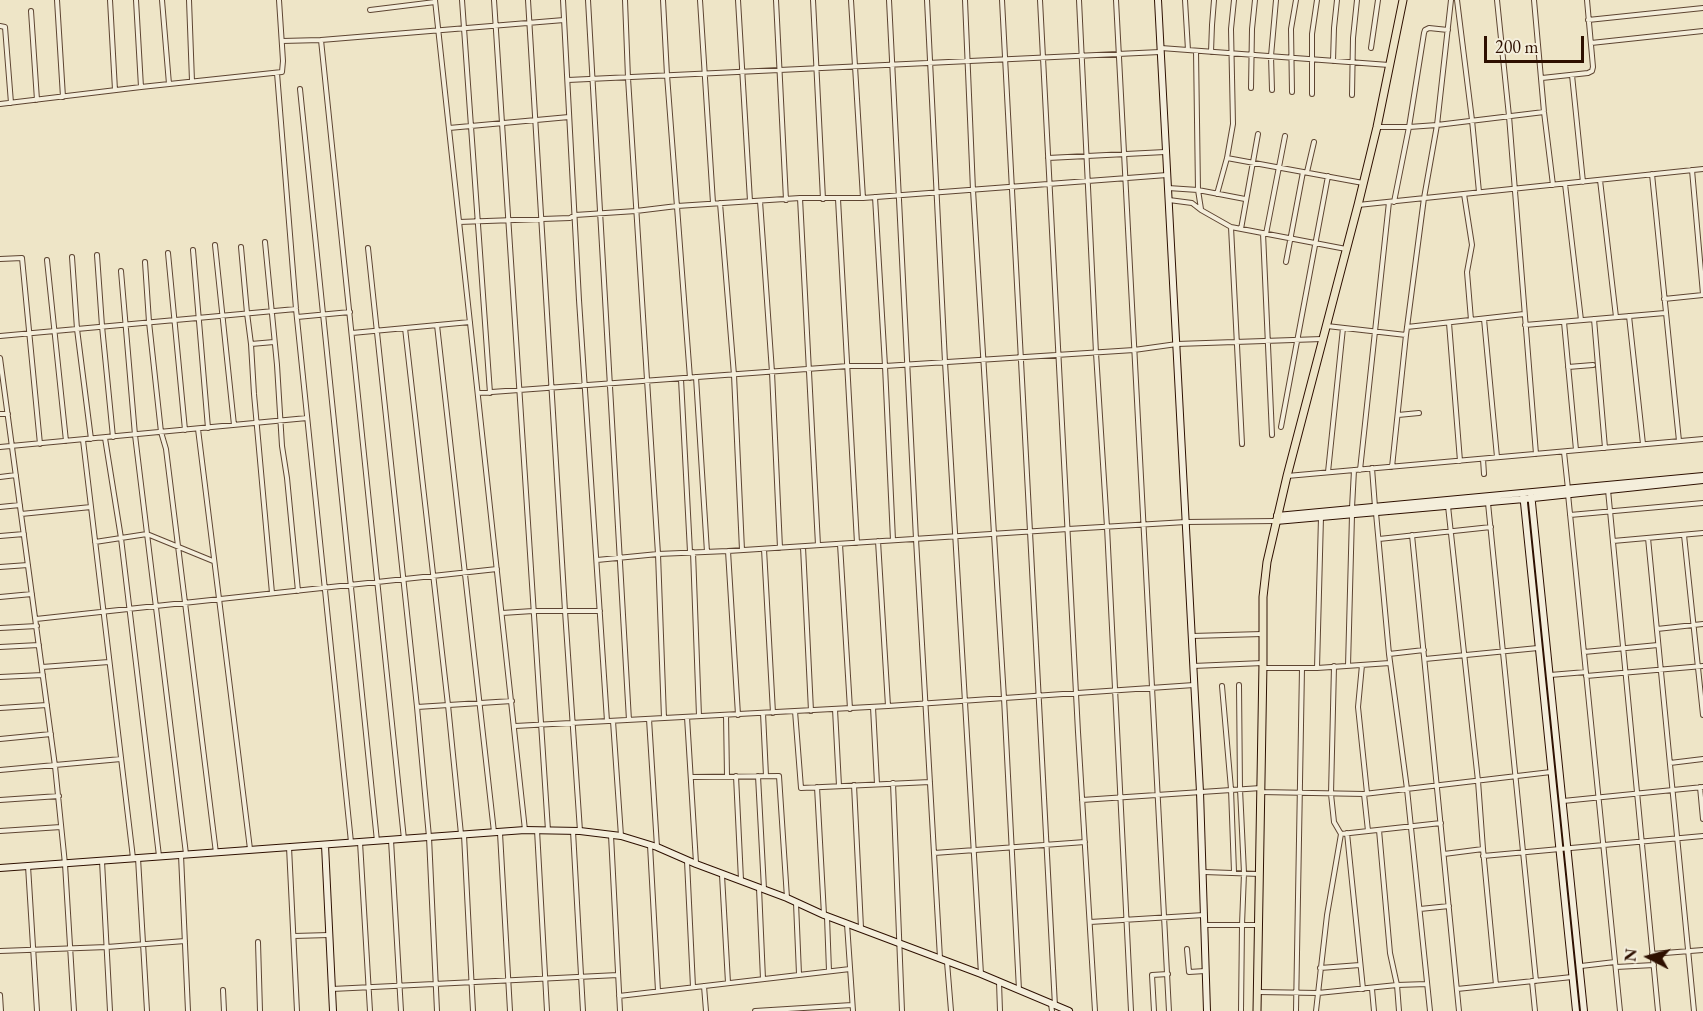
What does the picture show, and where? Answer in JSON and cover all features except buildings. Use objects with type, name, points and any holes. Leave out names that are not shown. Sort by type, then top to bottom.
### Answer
[{"type":"main road","points":[[1257,1011],[1263,597],[1267,562],[1275,519],[1364,183],[1403,0]]},
{"type":"street","points":[[57,0],[63,97]]},
{"type":"street","points":[[110,0],[115,90]]},
{"type":"street","points":[[136,0],[141,87]]},
{"type":"street","points":[[162,0],[169,84]]},
{"type":"street","points":[[189,0],[192,81]]},
{"type":"street","points":[[0,105],[282,72],[279,0]]},
{"type":"street","points":[[462,0],[490,393]]},
{"type":"street","points":[[494,0],[548,830]]},
{"type":"street","points":[[528,0],[573,723],[583,1011]]},
{"type":"street","points":[[563,0],[600,611],[621,836]]},
{"type":"street","points":[[588,0],[629,720]]},
{"type":"street","points":[[625,0],[658,554],[664,718]]},
{"type":"street","points":[[663,0],[676,206],[707,552]]},
{"type":"street","points":[[700,0],[712,204]]},
{"type":"street","points":[[738,0],[750,201]]},
{"type":"street","points":[[776,0],[786,200]]},
{"type":"street","points":[[813,0],[824,199]]},
{"type":"street","points":[[851,0],[862,198]]},
{"type":"street","points":[[889,0],[940,959]]},
{"type":"street","points":[[927,0],[945,362],[981,974]]},
{"type":"street","points":[[965,0],[1019,990]]},
{"type":"street","points":[[1002,0],[1047,844],[1053,1007]]},
{"type":"street","points":[[1040,0],[1095,1011]]},
{"type":"street","points":[[1079,0],[1131,1011]]},
{"type":"street","points":[[1116,0],[1169,1011]]},
{"type":"street","points":[[1158,0],[1165,152],[1178,344],[1204,872],[1207,1011]]},
{"type":"street","points":[[1185,0],[1188,50]]},
{"type":"street","points":[[1211,52],[1214,0]]},
{"type":"street","points":[[1217,194],[1233,124],[1231,29],[1234,0]]},
{"type":"street","points":[[1251,88],[1255,0]]},
{"type":"street","points":[[1272,90],[1271,57],[1276,0]]},
{"type":"street","points":[[1292,92],[1292,29],[1296,0]]},
{"type":"street","points":[[1312,94],[1312,34],[1317,0]]},
{"type":"street","points":[[1333,61],[1337,0]]},
{"type":"street","points":[[1352,95],[1357,0]]},
{"type":"street","points":[[1371,48],[1378,0]]},
{"type":"street","points":[[1392,467],[1407,327],[1424,198],[1437,125],[1451,0]]},
{"type":"street","points":[[1458,0],[1479,192]]},
{"type":"street","points":[[1497,0],[1509,116],[1536,454]]},
{"type":"street","points":[[1534,0],[1553,185]]},
{"type":"street","points":[[1542,78],[1592,71],[1587,0]]},
{"type":"street","points":[[370,10],[435,1],[525,830]]},
{"type":"street","points":[[1588,20],[1703,8]]},
{"type":"street","points":[[31,10],[37,100]]},
{"type":"street","points":[[282,41],[321,40],[564,20]]},
{"type":"street","points":[[0,26],[5,27],[11,103]]},
{"type":"street","points":[[1360,470],[1391,202],[1409,127],[1424,33],[1429,28],[1448,30]]},
{"type":"street","points":[[1591,43],[1703,31]]},
{"type":"street","points":[[321,40],[404,839]]},
{"type":"street","points":[[568,80],[969,62],[1161,50],[1389,65]]},
{"type":"street","points":[[1196,51],[1198,190],[1201,210]]},
{"type":"street","points":[[277,73],[296,309],[351,842]]},
{"type":"street","points":[[1572,75],[1583,182]]},
{"type":"street","points":[[300,89],[377,840]]},
{"type":"street","points":[[1377,127],[1437,125],[1544,112]]},
{"type":"street","points":[[450,128],[569,117]]},
{"type":"street","points":[[1241,229],[1258,134]]},
{"type":"street","points":[[1272,435],[1265,233],[1285,136]]},
{"type":"street","points":[[1286,261],[1305,172],[1314,142]]},
{"type":"street","points":[[1048,158],[1165,152]]},
{"type":"street","points":[[1227,158],[1364,183]]},
{"type":"street","points":[[1358,205],[1703,169]]},
{"type":"street","points":[[1664,299],[1703,294],[1692,170]]},
{"type":"street","points":[[1652,174],[1679,441]]},
{"type":"street","points":[[459,222],[570,218],[575,215],[676,206],[800,198],[862,198],[1167,175]]},
{"type":"street","points":[[1281,427],[1328,176]]},
{"type":"street","points":[[1600,180],[1616,317]]},
{"type":"street","points":[[1564,184],[1581,320]]},
{"type":"street","points":[[1168,188],[1198,190],[1245,199]]},
{"type":"street","points":[[1464,194],[1472,245],[1467,272],[1471,320]]},
{"type":"street","points":[[875,197],[893,540]]},
{"type":"street","points":[[800,198],[818,545]]},
{"type":"street","points":[[838,199],[857,543]]},
{"type":"street","points":[[1169,200],[1191,203],[1232,227],[1347,249]]},
{"type":"street","points":[[760,201],[772,372],[780,548]]},
{"type":"street","points":[[720,203],[734,375],[742,550]]},
{"type":"street","points":[[1232,227],[1242,444]]},
{"type":"street","points":[[265,242],[282,421],[282,446],[298,591]]},
{"type":"street","points":[[215,245],[234,425]]},
{"type":"street","points":[[241,247],[272,593]]},
{"type":"street","points":[[368,248],[429,837],[437,1011]]},
{"type":"street","points":[[192,250],[208,428]]},
{"type":"street","points":[[168,253],[185,430]]},
{"type":"street","points":[[97,255],[113,437]]},
{"type":"street","points":[[72,257],[77,328],[91,439]]},
{"type":"street","points":[[0,259],[22,258],[40,444]]},
{"type":"street","points":[[48,260],[66,441]]},
{"type":"street","points":[[145,262],[161,432],[166,449],[216,853]]},
{"type":"street","points":[[121,271],[135,435],[184,855],[188,1011]]},
{"type":"street","points":[[0,336],[296,309]]},
{"type":"street","points":[[297,317],[350,312]]},
{"type":"street","points":[[1525,326],[1665,313]]},
{"type":"street","points":[[1407,327],[1524,314]]},
{"type":"street","points":[[1629,316],[1643,444]]},
{"type":"street","points":[[1484,319],[1497,458]]},
{"type":"street","points":[[1594,319],[1605,448]]},
{"type":"street","points":[[352,333],[470,322]]},
{"type":"street","points":[[1564,322],[1576,450]]},
{"type":"street","points":[[1449,323],[1460,461]]},
{"type":"street","points":[[437,325],[497,833],[510,1011]]},
{"type":"street","points":[[1326,326],[1406,336]]},
{"type":"street","points":[[405,328],[462,835],[473,1011]]},
{"type":"street","points":[[1328,472],[1343,328]]},
{"type":"street","points":[[477,393],[848,366],[908,365],[1096,353],[1178,344],[1323,339]]},
{"type":"street","points":[[251,344],[274,342]]},
{"type":"street","points":[[0,358],[55,766],[65,864],[74,1011]]},
{"type":"street","points":[[1568,367],[1593,365]]},
{"type":"street","points":[[681,378],[699,717]]},
{"type":"street","points":[[1398,415],[1419,413]]},
{"type":"street","points":[[0,414],[8,414]]},
{"type":"street","points":[[0,447],[307,418]]},
{"type":"street","points":[[198,429],[250,850]]},
{"type":"street","points":[[105,438],[121,538],[159,857]]},
{"type":"street","points":[[1287,476],[1703,439]]},
{"type":"street","points":[[82,440],[121,759],[136,859],[147,1011]]},
{"type":"street","points":[[1564,451],[1620,1011]]},
{"type":"street","points":[[1483,459],[1484,474]]},
{"type":"street","points":[[1372,468],[1389,654],[1412,826],[1430,1011]]},
{"type":"street","points":[[1348,666],[1354,470]]},
{"type":"street","points":[[0,477],[16,475]]},
{"type":"street","points":[[1275,519],[1703,478]]},
{"type":"street","points":[[1568,492],[1608,490],[1703,478]]},
{"type":"street","points":[[1608,490],[1658,1011]]},
{"type":"street","points":[[1531,495],[1563,801],[1564,849],[1576,1011]]},
{"type":"street","points":[[1376,510],[1448,506],[1523,496]]},
{"type":"street","points":[[1523,496],[1551,772],[1581,966],[1584,1011]]},
{"type":"street","points":[[1488,502],[1516,776],[1535,1011]]},
{"type":"street","points":[[1570,515],[1703,503]]},
{"type":"street","points":[[0,507],[20,505]]},
{"type":"street","points":[[1448,506],[1478,781],[1496,985]]},
{"type":"street","points":[[21,514],[91,507]]},
{"type":"street","points":[[597,560],[658,554],[1144,524],[1321,517],[1352,512]]},
{"type":"street","points":[[1317,668],[1321,517]]},
{"type":"street","points":[[1379,539],[1491,527]]},
{"type":"street","points":[[1613,541],[1703,533]]},
{"type":"street","points":[[0,536],[24,534]]},
{"type":"street","points":[[95,542],[147,534],[213,562]]},
{"type":"street","points":[[1412,535],[1459,1011]]},
{"type":"street","points":[[1683,535],[1700,666],[1703,715]]},
{"type":"street","points":[[1648,538],[1694,1011]]},
{"type":"street","points":[[878,541],[888,706]]},
{"type":"street","points":[[840,544],[850,708]]},
{"type":"street","points":[[803,546],[811,711]]},
{"type":"street","points":[[764,549],[773,712]]},
{"type":"street","points":[[728,551],[738,715]]},
{"type":"street","points":[[0,567],[28,565]]},
{"type":"street","points":[[36,619],[497,569]]},
{"type":"street","points":[[0,597],[32,594]]},
{"type":"street","points":[[502,613],[600,611]]},
{"type":"street","points":[[1657,629],[1703,624]]},
{"type":"street","points":[[0,628],[37,626]]},
{"type":"street","points":[[1191,636],[1263,634]]},
{"type":"street","points":[[0,647],[39,645]]},
{"type":"street","points":[[1584,652],[1658,645]]},
{"type":"street","points":[[1425,659],[1538,648]]},
{"type":"street","points":[[1389,654],[1424,650]]},
{"type":"street","points":[[42,667],[109,662]]},
{"type":"street","points":[[1193,666],[1317,668],[1390,663]]},
{"type":"street","points":[[1362,665],[1358,707],[1368,831]]},
{"type":"street","points":[[1316,1011],[1320,968],[1341,834],[1334,822],[1331,794],[1334,666]]},
{"type":"street","points":[[1550,675],[1700,666]]},
{"type":"street","points":[[1296,1011],[1302,668]]},
{"type":"street","points":[[0,677],[43,675]]},
{"type":"street","points":[[515,726],[811,711],[1194,685]]},
{"type":"street","points":[[1239,685],[1244,873],[1241,1011]]},
{"type":"street","points":[[1222,686],[1231,789],[1234,872]]},
{"type":"street","points":[[417,707],[512,701]]},
{"type":"street","points":[[0,708],[47,705]]},
{"type":"street","points":[[873,707],[878,784]]},
{"type":"street","points":[[835,709],[839,786]]},
{"type":"street","points":[[795,711],[801,788],[930,782]]},
{"type":"street","points":[[763,713],[766,776]]},
{"type":"street","points":[[726,715],[727,776]]},
{"type":"street","points":[[687,717],[696,864]]},
{"type":"street","points":[[649,719],[658,992]]},
{"type":"street","points":[[0,738],[51,735]]},
{"type":"street","points":[[0,770],[121,759]]},
{"type":"street","points":[[1670,763],[1703,759]]},
{"type":"street","points":[[1082,800],[1231,789],[1331,794],[1366,793],[1551,772]]},
{"type":"street","points":[[736,776],[741,881]]},
{"type":"street","points":[[758,776],[763,979]]},
{"type":"street","points":[[691,777],[779,776],[787,898]]},
{"type":"street","points":[[893,783],[902,1011]]},
{"type":"street","points":[[854,785],[861,928]]},
{"type":"street","points":[[817,787],[830,971]]},
{"type":"street","points":[[1563,801],[1701,787],[1703,819]]},
{"type":"street","points":[[0,800],[58,796]]},
{"type":"street","points":[[1341,834],[1441,823]]},
{"type":"street","points":[[0,831],[61,827]]},
{"type":"street","points":[[0,868],[525,830],[577,830],[621,836],[653,846],[787,898],[825,916],[981,974],[1053,1007],[1069,1011]]},
{"type":"street","points":[[537,830],[547,1011]]},
{"type":"street","points":[[1378,830],[1390,953],[1397,985],[1399,1011]]},
{"type":"street","points":[[1347,833],[1363,989]]},
{"type":"street","points":[[611,835],[620,1011]]},
{"type":"street","points":[[1483,856],[1703,836]]},
{"type":"street","points":[[391,840],[401,1011]]},
{"type":"street","points":[[360,842],[370,1011]]},
{"type":"street","points":[[934,853],[1085,842]]},
{"type":"street","points":[[325,845],[333,1011]]},
{"type":"street","points":[[289,847],[297,1011]]},
{"type":"street","points":[[1444,854],[1483,849]]},
{"type":"street","points":[[687,860],[693,987]]},
{"type":"street","points":[[102,861],[110,1011]]},
{"type":"street","points":[[28,866],[37,1011]]},
{"type":"street","points":[[1204,872],[1260,874]]},
{"type":"street","points":[[722,874],[728,983]]},
{"type":"street","points":[[796,902],[799,974]]},
{"type":"street","points":[[1420,909],[1449,906]]},
{"type":"street","points":[[1090,922],[1204,915]]},
{"type":"street","points":[[847,923],[853,1011]]},
{"type":"street","points":[[1205,925],[1258,925]]},
{"type":"street","points":[[294,936],[329,934]]},
{"type":"street","points":[[0,951],[185,941]]},
{"type":"street","points":[[258,942],[260,1011]]},
{"type":"street","points":[[1187,949],[1189,972],[1206,971]]},
{"type":"street","points":[[1652,954],[1703,950]]},
{"type":"street","points":[[948,962],[951,1011]]},
{"type":"street","points":[[1320,968],[1360,965]]},
{"type":"street","points":[[1581,966],[1654,965]]},
{"type":"street","points":[[619,996],[850,969]]},
{"type":"street","points":[[1154,1011],[1152,975],[1168,974]]},
{"type":"street","points":[[332,989],[618,975]]},
{"type":"street","points":[[1456,989],[1572,977]]},
{"type":"street","points":[[999,982],[1000,1011]]},
{"type":"street","points":[[1258,992],[1318,993],[1428,984]]},
{"type":"street","points":[[704,986],[706,1011]]},
{"type":"street","points":[[1372,988],[1374,1011]]},
{"type":"street","points":[[223,990],[224,1011]]},
{"type":"street","points":[[0,995],[1,1011]]},
{"type":"street","points":[[755,1011],[852,1005]]}]
